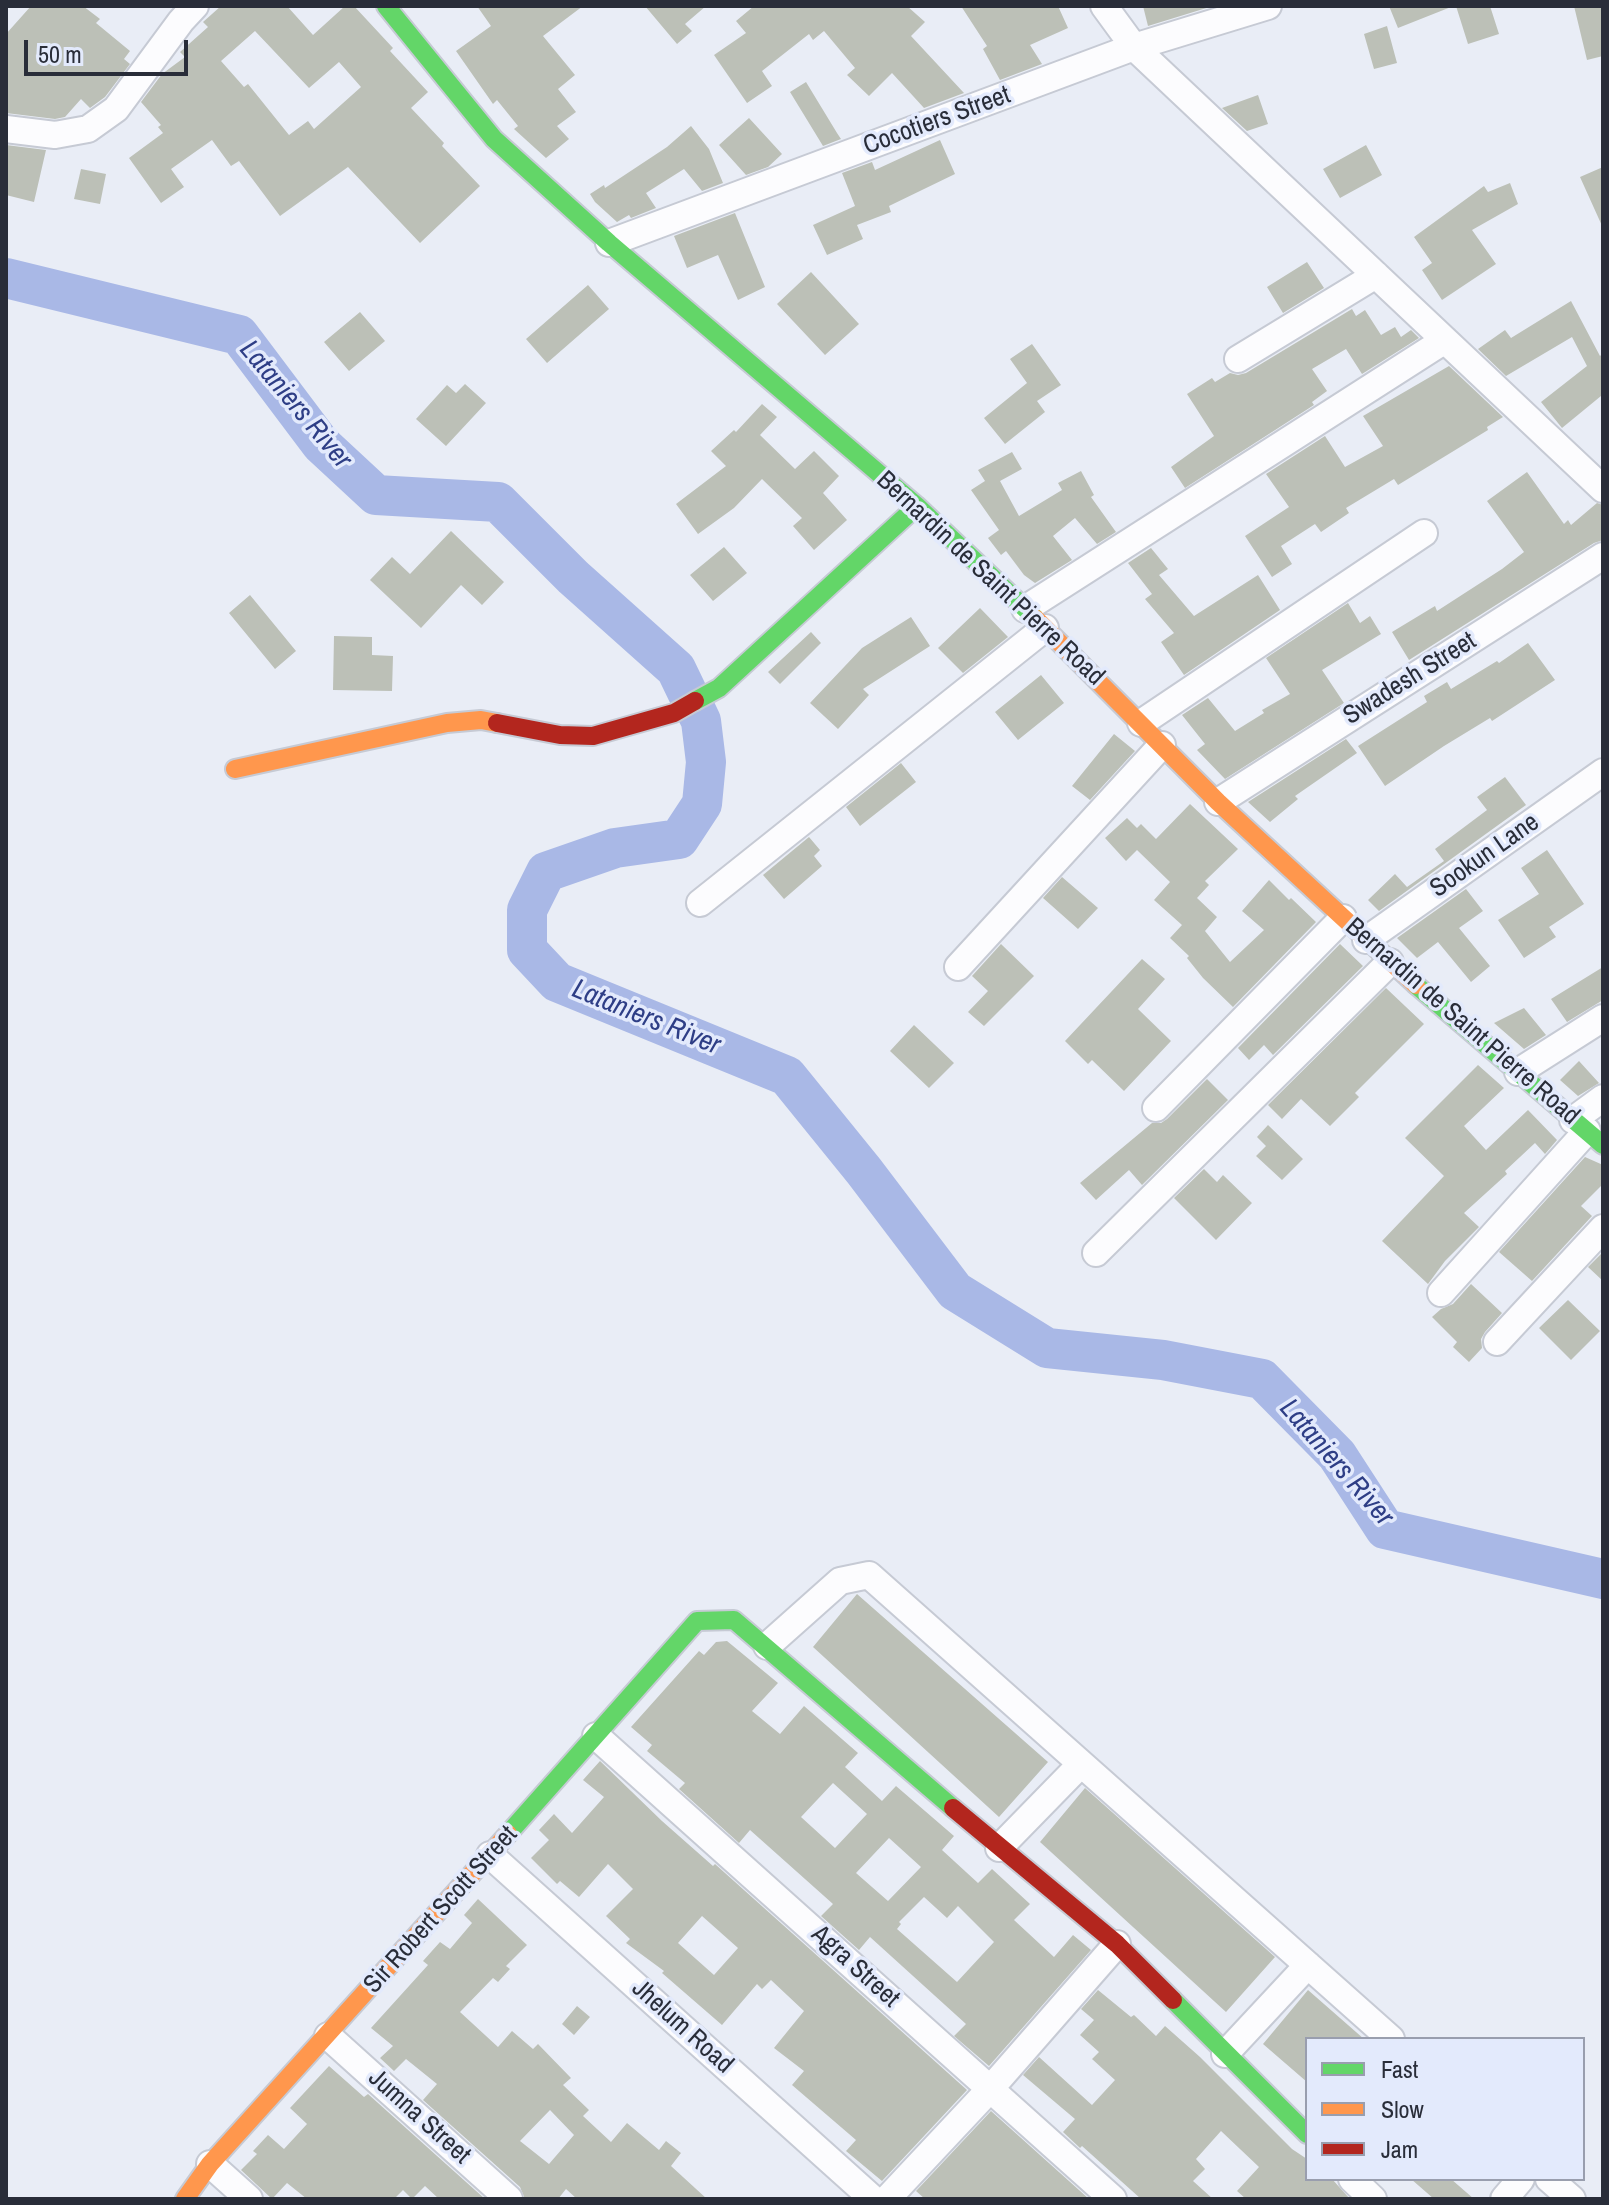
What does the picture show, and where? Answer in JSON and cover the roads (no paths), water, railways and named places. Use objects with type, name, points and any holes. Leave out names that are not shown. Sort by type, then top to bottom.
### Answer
[{"type":"street","points":[[6,129],[55,135],[88,129],[116,109],[195,6]]},
{"type":"street","name":"Bernardin de Saint Pierre Road","points":[[386,6],[494,139],[609,243],[917,506],[1045,628],[1218,802],[1390,962],[1588,1132]]},
{"type":"street","points":[[1104,6],[1134,47],[1603,489]]},
{"type":"street","name":"Cocotiers Street","points":[[609,243],[1134,47],[1268,6]]},
{"type":"street","points":[[1238,359],[1376,275]]},
{"type":"street","points":[[1025,609],[1445,340]]},
{"type":"street","points":[[235,769],[447,723],[481,720],[560,735],[593,736],[674,713],[719,688],[917,506]]},
{"type":"street","points":[[1141,723],[1424,533]]},
{"type":"street","name":"Swadesh Street","points":[[1218,802],[1603,556]]},
{"type":"street","points":[[700,903],[1045,628]]},
{"type":"street","points":[[958,967],[1162,745]]},
{"type":"street","name":"Sookun Lane","points":[[1366,940],[1603,772]]},
{"type":"street","points":[[1156,1108],[1343,918]]},
{"type":"street","points":[[1096,1253],[1390,962]]},
{"type":"street","points":[[1518,1072],[1603,1018]]},
{"type":"street","points":[[1441,1293],[1588,1132],[1603,1098]]},
{"type":"street","points":[[1497,1342],[1603,1228]]},
{"type":"street","points":[[1305,2132],[1117,1944],[999,1848],[767,1646],[840,1581],[869,1575],[1389,2037]]},
{"type":"street","name":"Sir Robert Scott Street","points":[[185,2199],[210,2164],[697,1621],[734,1620],[767,1646]]},
{"type":"street","name":"Agra Street","points":[[596,1736],[1113,2199]]},
{"type":"street","points":[[999,1848],[1081,1764]]},
{"type":"street","name":"Jhelum Road","points":[[490,1855],[873,2199]]},
{"type":"street","points":[[887,2199],[991,2088],[1117,1944]]},
{"type":"street","points":[[1225,2054],[1308,1965]]},
{"type":"street","name":"Jumna Street","points":[[328,2036],[509,2199]]},
{"type":"street","points":[[210,2164],[249,2199]]},
{"type":"street","points":[[1354,2181],[1373,2199]]},
{"type":"street","points":[[1504,2199],[1519,2181]]},
{"type":"street","points":[[1551,2181],[1572,2199]]},
{"type":"waterway","name":"Lataniers River","points":[[6,278],[239,335],[321,444],[376,495],[498,502],[573,577],[676,669],[701,721],[706,762],[702,804],[679,839],[615,848],[546,872],[527,910],[527,950],[557,982],[787,1076],[955,1291],[1047,1348],[1163,1360],[1262,1379],[1337,1455],[1385,1529],[1603,1579]]}]
